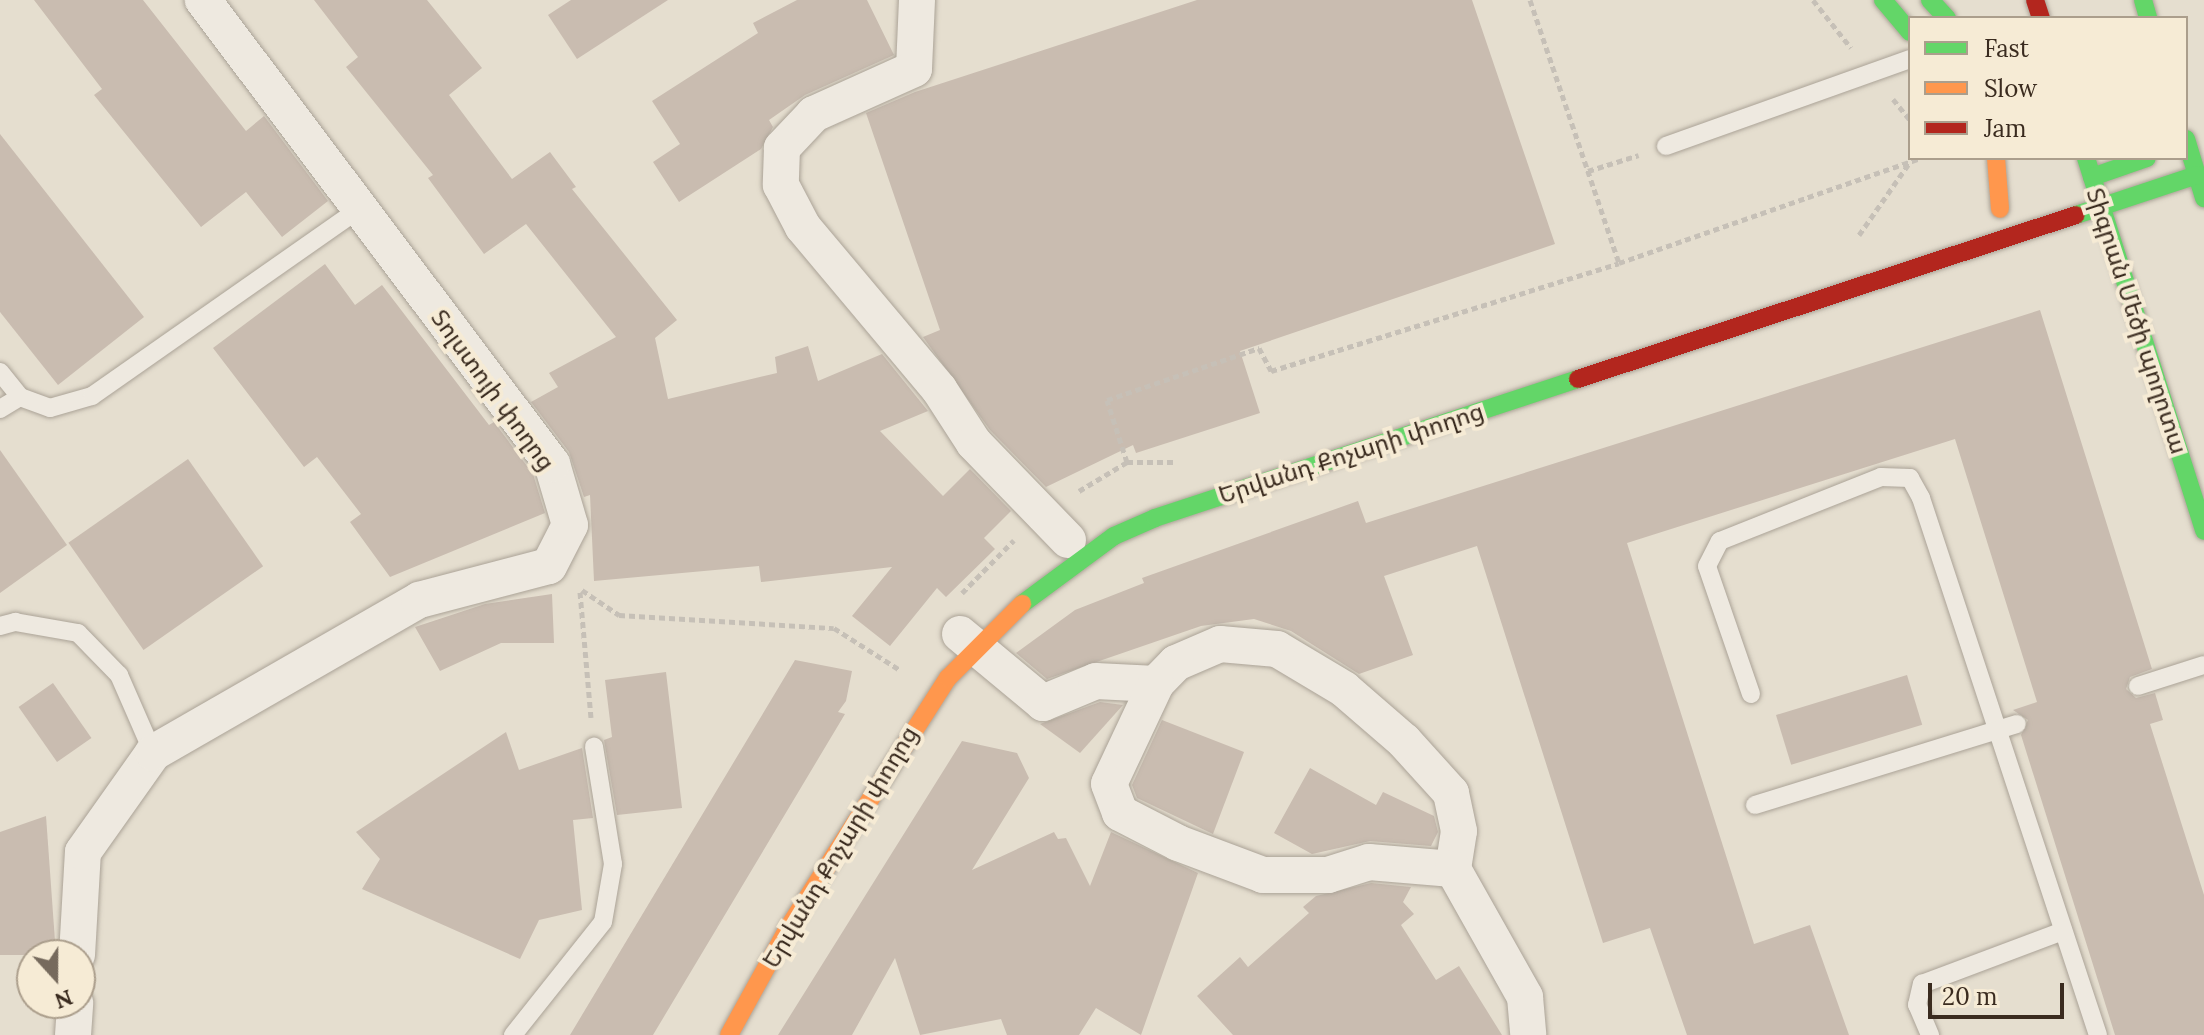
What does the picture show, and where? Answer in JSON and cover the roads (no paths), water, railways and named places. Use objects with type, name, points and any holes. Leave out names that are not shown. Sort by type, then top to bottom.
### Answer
[{"type":"street","name":"Տոլստոյի փողոց","points":[[78,939],[83,852],[153,753],[419,600],[549,566],[570,525],[552,464],[203,0]]},
{"type":"street","points":[[917,0],[914,69],[814,114],[782,148],[781,185],[803,227],[939,389],[974,443],[1087,530]]},
{"type":"street","points":[[1883,0],[1908,30]]},
{"type":"street","points":[[1930,0],[1945,16]]},
{"type":"street","points":[[2188,148],[2204,198]]},
{"type":"street","points":[[1996,160],[2000,209]]},
{"type":"street","points":[[2075,160],[2085,180],[2141,160]]},
{"type":"street","name":"Տիգրան Մեծի պողոտա","points":[[2086,160],[2085,180],[2100,206],[2204,531]]},
{"type":"street","name":"Երվանդ Քոչարի փողոց","points":[[920,682],[969,635],[1052,576],[1114,536],[1155,518],[2197,175]]},
{"type":"street","points":[[1977,216],[2026,200]]},
{"type":"street","points":[[969,635],[1043,703],[1096,681],[1156,684]]},
{"type":"street","name":"Երվանդ Քոչարի փողոց","points":[[729,1035],[788,928],[969,635]]},
{"type":"street","points":[[1453,869],[1402,861],[1369,862],[1328,875],[1263,875],[1178,843],[1120,813],[1109,784],[1156,684],[1176,663],[1220,644],[1277,649],[1344,689],[1404,741],[1451,793],[1459,831],[1453,869],[1525,997],[1528,1035]]},
{"type":"street","name":"Երվանդ Քոչարի փողոց","points":[[711,1035],[819,842]]},
{"type":"lane","points":[[1666,146],[1908,60]]},
{"type":"lane","points":[[0,372],[20,397],[50,408],[92,396],[359,209]]},
{"type":"lane","points":[[0,409],[20,397]]},
{"type":"lane","points":[[1751,694],[1707,566],[1720,541],[1881,477],[1910,478],[1921,498],[2098,1035]]},
{"type":"lane","points":[[0,626],[15,622],[78,633],[119,675],[153,753]]},
{"type":"lane","points":[[2138,686],[2204,665]]},
{"type":"lane","points":[[1755,805],[2017,724]]},
{"type":"lane","points":[[513,1035],[603,922],[613,864],[594,747]]},
{"type":"lane","points":[[1930,1035],[1917,1005],[1922,984],[2063,931]]}]
